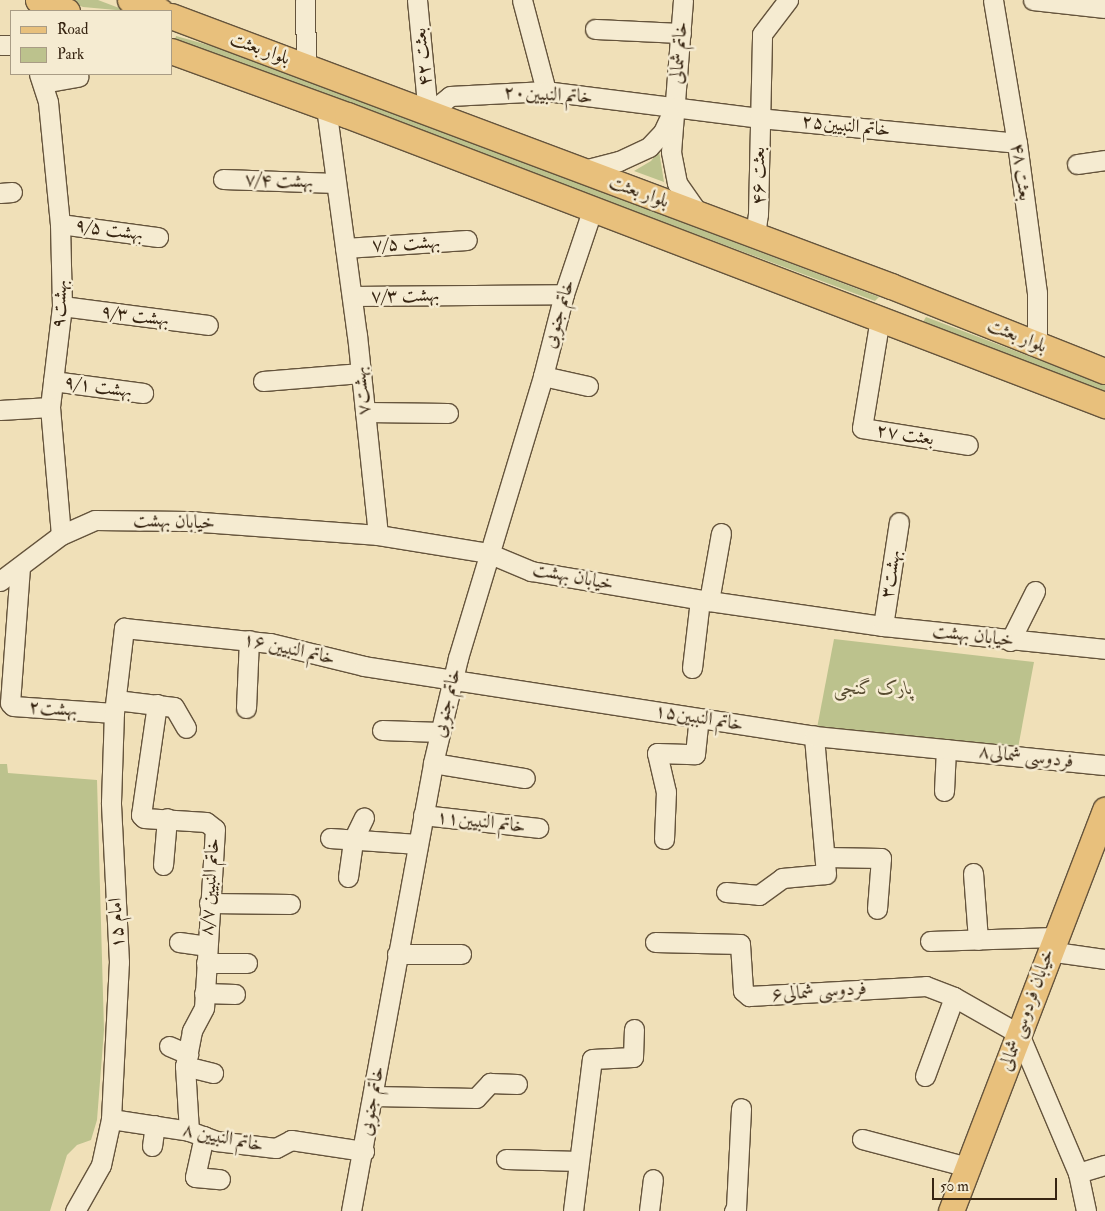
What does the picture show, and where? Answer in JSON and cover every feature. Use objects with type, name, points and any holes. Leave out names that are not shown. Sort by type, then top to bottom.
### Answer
[{"type":"main road","points":[[38,0],[64,10]]},
{"type":"main road","points":[[130,0],[157,10]]},
{"type":"main road","name":"بلوار بعثت","points":[[172,16],[428,114],[891,286],[1105,371]]},
{"type":"main road","name":"بلوار بعثت","points":[[172,51],[326,107],[593,208],[1105,405]]},
{"type":"main road","points":[[880,318],[891,286]]},
{"type":"main road","name":"خیابان فردوسی شمالی","points":[[951,1211],[1019,1034],[1051,944],[1105,810]]},
{"type":"street","points":[[305,0],[306,66]]},
{"type":"street","name":"بعثت ۴۲","points":[[416,0],[428,114]]},
{"type":"street","points":[[522,0],[546,91]]},
{"type":"street","name":"خاتم شمالی","points":[[683,0],[675,106],[670,135],[673,170],[677,183],[698,213]]},
{"type":"street","name":"بعثت ۴۶","points":[[755,235],[758,214],[762,34],[788,0]]},
{"type":"street","name":"بعثت ۴۸","points":[[993,0],[1017,143],[1037,293],[1037,344]]},
{"type":"street","points":[[1033,0],[1103,7]]},
{"type":"street","points":[[595,29],[681,33]]},
{"type":"street","points":[[41,78],[78,77]]},
{"type":"street","name":"بهشت۹","points":[[41,78],[48,102],[60,224],[62,306],[50,407],[61,535]]},
{"type":"street","name":"خاتم النبیین۲۰","points":[[428,114],[450,96],[546,91],[675,106]]},
{"type":"street","points":[[580,171],[619,161],[649,147],[662,132],[675,106]]},
{"type":"street","name":"خاتم النبیین۲۵","points":[[675,106],[759,118],[1017,143]]},
{"type":"street","name":"بهشت۷","points":[[326,107],[352,296],[378,535]]},
{"type":"street","points":[[1077,164],[1105,160]]},
{"type":"street","name":"بهشت ۷/۴","points":[[223,179],[336,183]]},
{"type":"street","name":"خاتم جنوبی","points":[[351,1211],[364,1151],[397,954],[440,732],[488,553],[542,376],[564,294],[593,208]]},
{"type":"street","name":"بهشت ۹/۵","points":[[60,224],[158,237]]},
{"type":"street","name":"بهشت ۷/۵","points":[[345,248],[467,240]]},
{"type":"street","name":"بهشت ۷/۳","points":[[352,296],[564,294]]},
{"type":"street","name":"بهشت ۹/۳","points":[[62,306],[208,325]]},
{"type":"street","name":"بعثت ۲۷","points":[[880,318],[862,428],[968,445]]},
{"type":"street","points":[[263,381],[360,373]]},
{"type":"street","points":[[542,376],[588,386]]},
{"type":"street","name":"بهشت ۹/۱","points":[[53,381],[143,393]]},
{"type":"street","points":[[0,410],[50,407]]},
{"type":"street","points":[[364,412],[448,413]]},
{"type":"street","name":"خیابان بهشت","points":[[0,582],[61,535],[95,520],[188,521],[378,535],[488,553],[531,572],[705,601],[883,626],[1010,641],[1105,649]]},
{"type":"street","name":"بهشت۳","points":[[883,626],[899,522]]},
{"type":"street","points":[[692,668],[705,601],[722,533]]},
{"type":"street","name":"بهشت۲","points":[[20,567],[10,703],[13,706],[115,706]]},
{"type":"street","points":[[1010,641],[1035,590]]},
{"type":"street","name":"خاتم النبیین ۱۶","points":[[124,628],[250,640],[364,666],[453,679]]},
{"type":"street","name":"امام ۱۵","points":[[74,1211],[101,1166],[111,1118],[119,962],[111,802],[115,706],[124,628]]},
{"type":"street","points":[[246,708],[250,640]]},
{"type":"street","name":"خاتم النببین۱۵","points":[[453,679],[814,736],[946,749]]},
{"type":"street","points":[[115,706],[157,704],[174,706],[186,728]]},
{"type":"street","name":"خاتم النبیین ۸/۷","points":[[157,704],[140,809],[144,818],[206,822],[215,829],[208,903],[204,1008],[192,1031],[186,1060],[207,1133],[195,1177],[220,1179]]},
{"type":"street","points":[[664,838],[666,792],[657,752],[695,754],[699,718]]},
{"type":"street","points":[[382,730],[440,732]]},
{"type":"street","points":[[726,892],[759,895],[782,878],[823,876],[827,871],[824,857],[814,736]]},
{"type":"street","points":[[944,791],[946,749]]},
{"type":"street","name":"فردوسی شمالی۸","points":[[946,749],[1105,765]]},
{"type":"street","points":[[433,763],[525,778]]},
{"type":"street","name":"خاتم النبیین۱۱","points":[[423,815],[538,828]]},
{"type":"street","points":[[348,877],[353,840],[364,817]]},
{"type":"street","points":[[163,865],[167,818]]},
{"type":"street","points":[[330,838],[418,844]]},
{"type":"street","points":[[824,857],[881,858],[877,909]]},
{"type":"street","points":[[973,873],[978,940]]},
{"type":"street","points":[[208,903],[290,904]]},
{"type":"street","points":[[930,941],[978,940],[1051,944],[1105,960]]},
{"type":"street","points":[[178,942],[206,955],[247,964]]},
{"type":"street","name":"فردوسی شمالی۶","points":[[655,942],[740,944],[743,992],[749,996],[926,986],[954,997],[1019,1034]]},
{"type":"street","points":[[397,954],[461,954]]},
{"type":"street","points":[[204,993],[234,994]]},
{"type":"street","points":[[925,1076],[954,997]]},
{"type":"street","points":[[573,1211],[592,1059],[633,1057],[634,1029]]},
{"type":"street","points":[[1019,1034],[1078,1173],[1086,1211]]},
{"type":"street","points":[[169,1046],[186,1060],[213,1074]]},
{"type":"street","points":[[374,1096],[476,1098],[490,1084],[517,1084]]},
{"type":"street","points":[[734,1211],[736,1208],[741,1108]]},
{"type":"street","name":"خاتم النبیین ۸","points":[[111,1118],[207,1133],[276,1148],[308,1134],[364,1151]]},
{"type":"street","points":[[152,1146],[155,1125]]},
{"type":"street","points":[[862,1138],[968,1167]]},
{"type":"street","points":[[506,1159],[579,1161]]},
{"type":"street","points":[[1078,1173],[1105,1165]]},
{"type":"street","points":[[648,1211],[653,1180]]},
{"type":"green space","points":[[65,0],[98,0],[124,10],[116,10],[83,7]]},
{"type":"green space","points":[[176,36],[233,52],[879,297],[875,301],[175,40]]},
{"type":"green space","points":[[659,151],[664,182],[634,171],[651,161]]},
{"type":"green space","points":[[926,317],[1105,385],[1105,393],[923,322]]},
{"type":"green space","name":"پارک گنجی","points":[[834,639],[1034,662],[1018,748],[817,728]]},
{"type":"green space","points":[[0,764],[7,764],[8,773],[97,780],[104,1030],[97,1120],[91,1140],[77,1145],[67,1155],[50,1211],[0,1211]]}]
